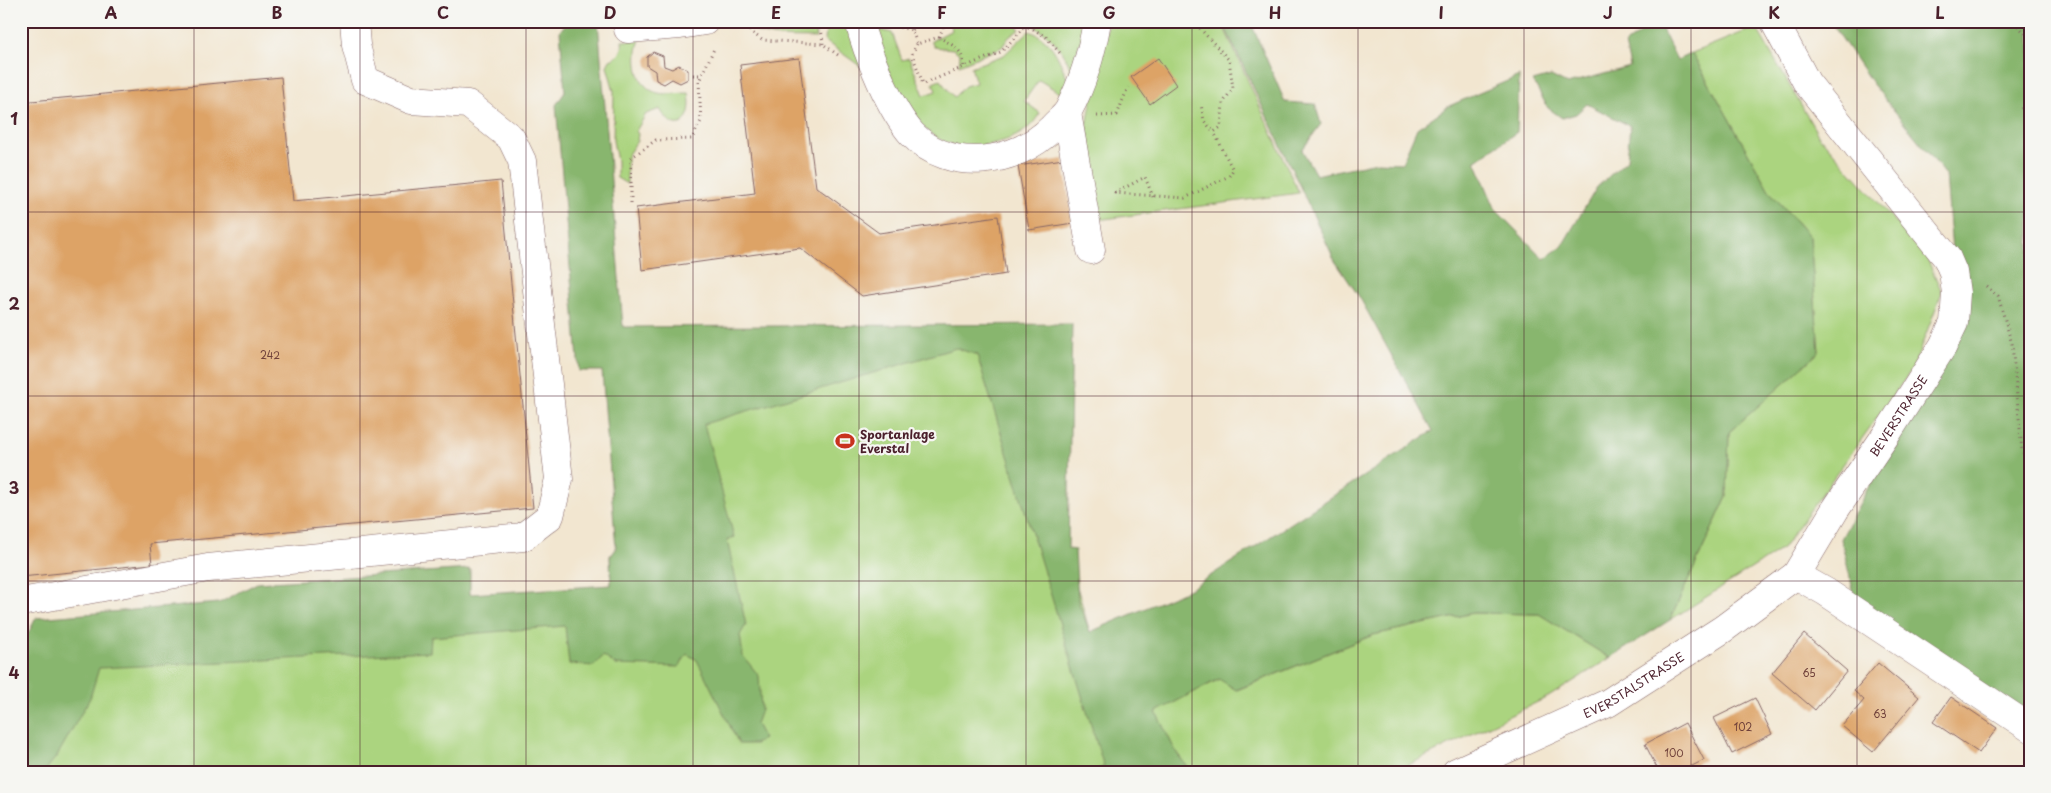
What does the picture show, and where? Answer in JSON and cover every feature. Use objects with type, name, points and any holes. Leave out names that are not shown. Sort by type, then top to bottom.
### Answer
[{"type":"street","points":[[21,602],[208,568],[523,538],[550,516],[559,479],[522,161],[512,138],[468,104],[411,100],[365,80],[356,45],[354,21]]},
{"type":"street","points":[[628,21],[628,29],[680,25],[716,33]]},
{"type":"street","points":[[859,21],[863,39],[892,104],[912,134],[932,149],[962,160],[991,160],[1021,150],[1047,132],[1072,102],[1091,56],[1097,21]]},
{"type":"street","name":"BEVERSTRASSE","points":[[1774,21],[1807,83],[1947,258],[1953,272],[1956,293],[1954,323],[1943,346],[1888,432],[1834,510],[1796,575]]},
{"type":"street","points":[[1072,102],[1091,250]]},
{"type":"street","points":[[1796,575],[1826,592],[2030,728]]},
{"type":"street","name":"EVERSTALSTRASSE","points":[[1456,772],[1608,703],[1723,629],[1796,575]]},
{"type":"path","points":[[782,21],[796,26],[821,27]]},
{"type":"path","points":[[823,21],[821,27],[823,44]]},
{"type":"path","points":[[912,30],[920,21]]},
{"type":"path","points":[[942,21],[943,28],[939,37],[917,44],[912,54],[923,84],[1001,52],[1024,28],[1030,27],[1046,37],[1060,53],[1072,102]]},
{"type":"path","points":[[1015,21],[1024,28]]},
{"type":"path","points":[[1030,27],[1032,21]]},
{"type":"path","points":[[1193,21],[1229,60],[1233,88],[1223,103],[1222,126],[1214,134]]},
{"type":"path","points":[[630,203],[632,158],[656,140],[692,138],[701,121],[699,81],[716,33],[738,22],[762,40],[823,44],[838,55]]},
{"type":"path","points":[[2016,22],[2030,38]]},
{"type":"path","points":[[886,24],[912,30]]},
{"type":"path","points":[[912,30],[917,44]]},
{"type":"path","points":[[939,37],[957,48],[963,56],[964,67]]},
{"type":"path","points":[[688,75],[702,75]]},
{"type":"path","points":[[2021,109],[2030,101]]},
{"type":"path","points":[[1153,197],[1145,177],[1114,193],[1153,197],[1185,198],[1229,176],[1233,170],[1214,134],[1204,120],[1201,104]]},
{"type":"path","points":[[1947,258],[1998,296],[2012,344],[2022,450],[2030,469]]},
{"type":"green space","points":[[568,21],[598,21],[623,327],[1072,324],[1068,549],[1075,550],[1078,601],[1090,632],[1190,589],[1433,431],[1360,298],[1335,261],[1222,21],[1250,21],[1285,102],[1315,104],[1321,124],[1302,150],[1316,175],[1377,162],[1402,163],[1417,128],[1449,106],[1519,76],[1517,132],[1475,161],[1496,210],[1544,259],[1562,246],[1597,187],[1627,160],[1630,126],[1587,104],[1576,114],[1562,118],[1548,108],[1533,81],[1551,76],[1567,84],[1630,67],[1625,44],[1658,21],[1677,60],[1692,53],[1770,192],[1810,237],[1819,352],[1729,432],[1727,496],[1670,620],[1610,658],[1539,614],[1473,613],[1373,635],[1236,690],[1219,679],[1156,712],[1176,752],[1191,772],[1090,772],[1104,767],[977,355],[956,348],[704,424],[734,537],[727,540],[746,625],[740,635],[743,656],[759,676],[761,710],[756,724],[764,739],[755,744],[739,744],[697,660],[687,654],[679,667],[616,665],[603,656],[594,666],[569,664],[565,626],[431,637],[430,652],[99,668],[90,698],[57,756],[44,772],[21,772],[21,647],[36,618],[219,603],[257,583],[470,569],[470,594],[611,585],[610,557],[616,549],[602,371],[579,371],[556,105],[565,92],[560,31]]},
{"type":"green space","points":[[743,21],[779,21],[792,28],[815,29],[816,38],[766,35],[757,32]]},
{"type":"green space","points":[[827,21],[848,21],[867,71],[825,41]]},
{"type":"green space","points":[[949,21],[1011,21],[1020,29],[1009,37],[1002,47],[959,65],[960,54],[953,49],[934,47],[931,41],[952,30]]},
{"type":"green space","points":[[1036,21],[1087,21],[1071,72],[1062,51],[1047,35],[1034,26]]},
{"type":"green space","points":[[1109,21],[1221,21],[1299,193],[1097,220],[1087,126],[1097,68]]},
{"type":"green space","points":[[1830,21],[2030,21],[2030,716],[1857,607],[1841,539],[1937,357],[1954,277],[1946,175],[1872,83]]},
{"type":"green space","points":[[1756,27],[1818,135],[1926,256],[1942,292],[1913,368],[1782,549],[1670,620],[1727,496],[1729,432],[1819,352],[1810,237],[1770,192],[1692,53]]},
{"type":"green space","points":[[871,28],[892,33],[902,60],[909,58],[924,95],[936,91],[933,83],[940,80],[954,97],[965,86],[976,83],[971,67],[1004,55],[1029,31],[1044,39],[1054,50],[1068,80],[1060,93],[1039,80],[1024,101],[1040,113],[1030,126],[1013,137],[991,144],[965,146],[943,141],[925,129],[911,113],[888,71]]},
{"type":"green space","points":[[640,40],[637,63],[638,71],[645,85],[658,93],[689,93],[690,108],[684,122],[680,124],[672,123],[660,109],[646,114],[636,131],[638,134],[637,141],[627,156],[627,184],[617,178],[617,161],[613,141],[614,91],[607,66],[610,60],[620,53],[622,41]]},
{"type":"green space","name":"Sportanlage Everstal","points":[[1065,327],[1067,551],[1129,772],[21,772],[72,616],[612,589],[610,555],[633,553],[616,330]]},
{"type":"green space","points":[[1473,613],[1539,614],[1610,658],[1550,696],[1394,772],[1191,772],[1176,752],[1155,712],[1220,679],[1237,690],[1373,635]]},
{"type":"building","points":[[653,52],[663,56],[664,66],[672,69],[679,65],[688,70],[688,79],[680,83],[672,79],[664,84],[656,80],[655,71],[647,66],[647,57]]},
{"type":"building","points":[[799,58],[816,187],[879,233],[998,216],[1006,274],[862,296],[800,248],[642,270],[636,208],[755,193],[740,65]]},
{"type":"building","points":[[1158,58],[1176,85],[1150,104],[1131,77]]},
{"type":"building","points":[[281,77],[293,201],[501,181],[533,508],[150,544],[152,564],[21,577],[21,102]]},
{"type":"building","points":[[1063,159],[1073,223],[1029,230],[1018,166]]},
{"type":"building","points":[[1804,634],[1847,671],[1815,710],[1772,673]]},
{"type":"building","points":[[1878,663],[1919,697],[1873,752],[1842,726],[1864,700],[1854,691]]},
{"type":"building","points":[[1951,697],[1997,728],[1979,753],[1933,722]]},
{"type":"building","points":[[1755,698],[1772,734],[1732,754],[1714,718]]},
{"type":"building","points":[[1685,723],[1704,760],[1680,772],[1659,772],[1645,744]]},
{"type":"place","name":"Sportanlage Everstal","points":[[845,441]]}]
